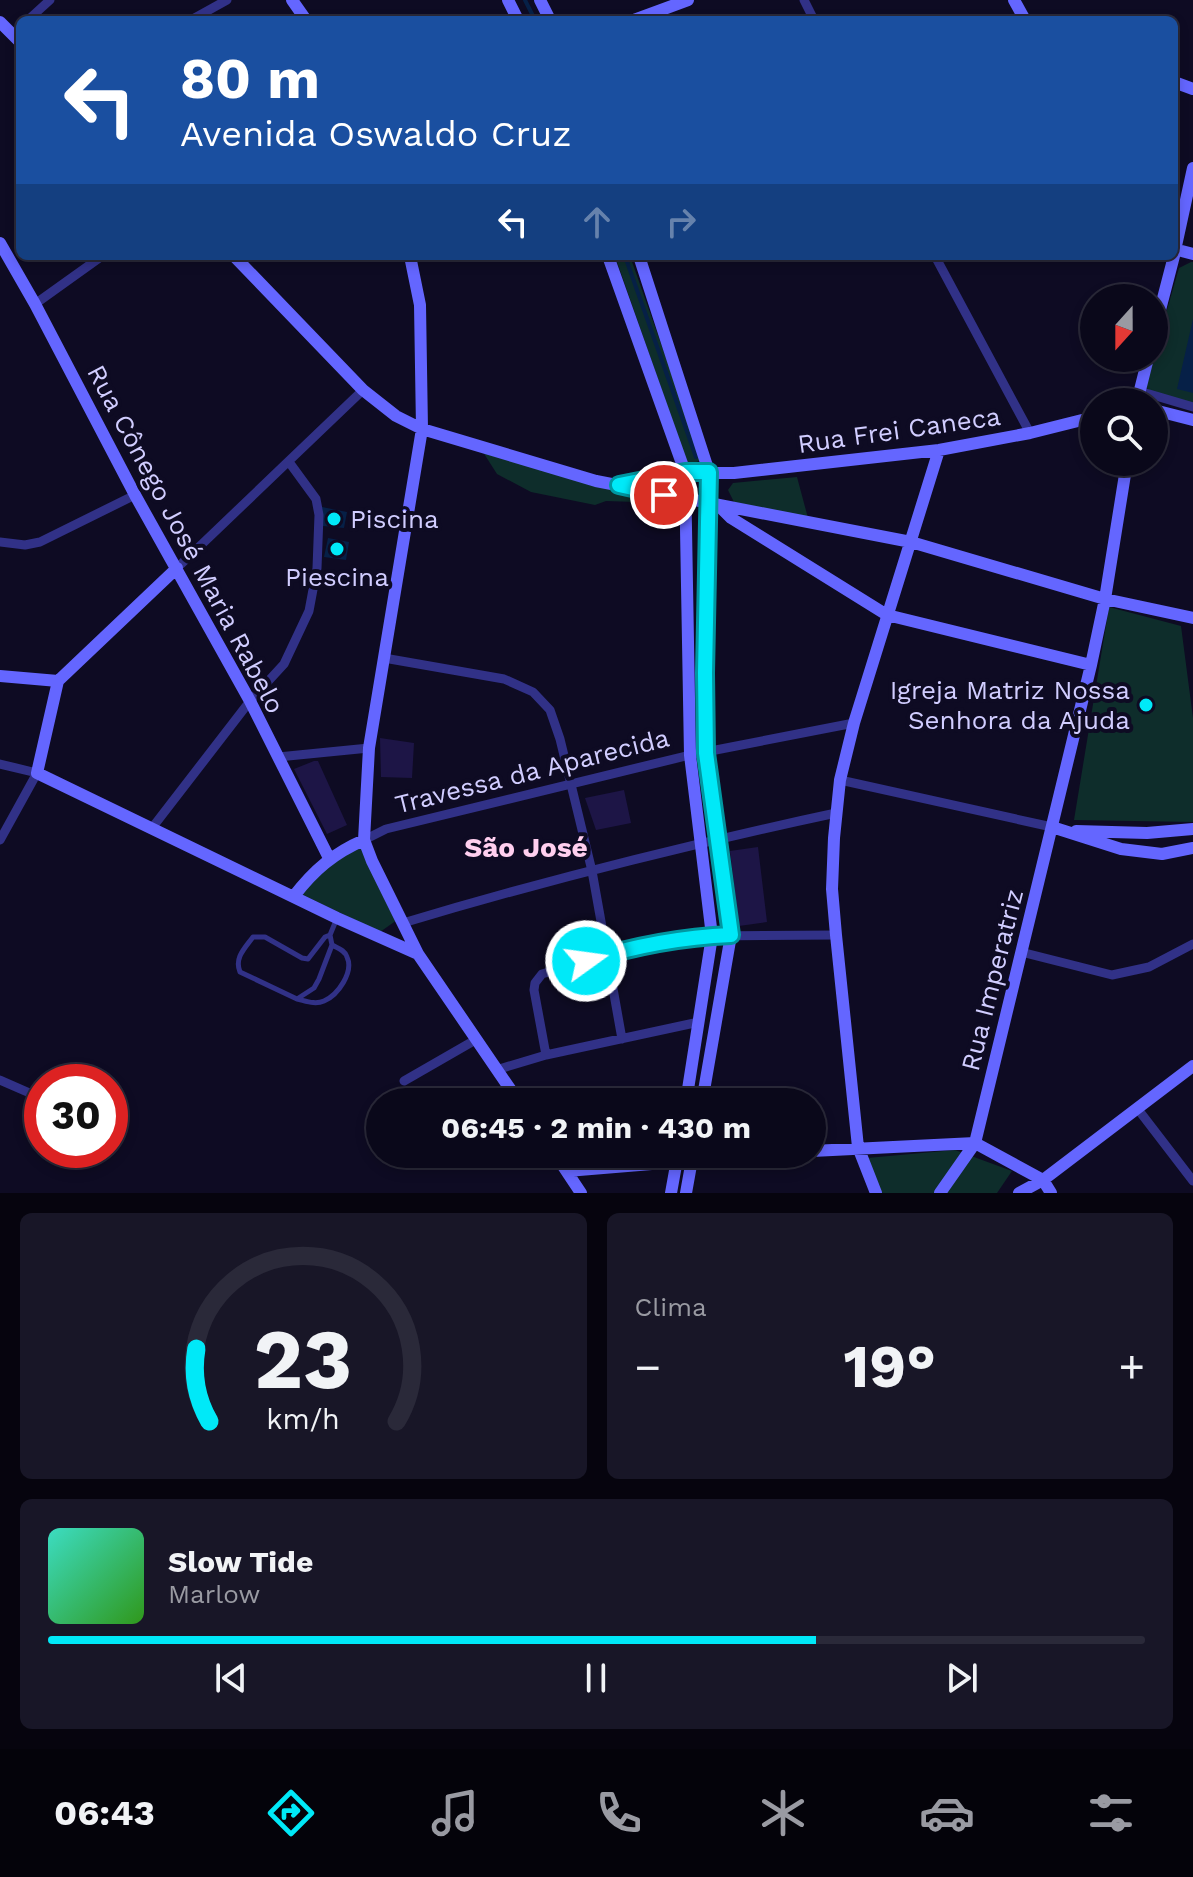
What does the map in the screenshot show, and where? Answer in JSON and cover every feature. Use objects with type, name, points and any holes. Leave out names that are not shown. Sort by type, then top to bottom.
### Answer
[{"type":"street","points":[[32,16],[50,0]]},
{"type":"street","points":[[198,16],[227,0]]},
{"type":"street","points":[[645,16],[688,0]]},
{"type":"street","points":[[0,22],[16,34]]},
{"type":"street","points":[[1178,234],[1193,168]]},
{"type":"street","name":"Rua Cônego José Maria Rabelo","points":[[0,243],[250,701],[329,858]]},
{"type":"street","points":[[35,304],[96,260]]},
{"type":"street","points":[[238,260],[363,390],[396,416],[422,429],[619,485],[711,502],[732,512],[887,615],[1091,665]]},
{"type":"street","points":[[411,260],[420,305],[422,429],[369,748],[364,840],[418,954],[509,1088]]},
{"type":"street","points":[[609,260],[685,472],[690,755],[712,936],[688,1088]]},
{"type":"street","points":[[640,260],[709,472],[706,753],[731,935],[704,1088]]},
{"type":"street","points":[[937,260],[1030,433]]},
{"type":"street","points":[[1166,284],[1172,260]]},
{"type":"street","points":[[0,840],[37,773],[58,681],[363,390]]},
{"type":"street","points":[[1168,402],[1193,407]]},
{"type":"street","points":[[1168,414],[1193,420]]},
{"type":"street","name":"Rua Frei Caneca","points":[[619,485],[685,472],[734,473],[939,450],[1080,420]]},
{"type":"street","points":[[876,1193],[858,1147],[832,889],[836,813],[840,780],[854,723],[939,450]]},
{"type":"street","points":[[152,828],[250,701],[284,664],[300,636],[309,611],[317,568],[319,515],[316,499],[289,462]]},
{"type":"street","name":"Rua Imperatriz","points":[[975,1143],[1091,665],[1125,476]]},
{"type":"street","points":[[0,542],[25,545],[40,542],[135,495]]},
{"type":"street","points":[[732,512],[911,542],[1105,599],[1193,618]]},
{"type":"street","points":[[384,658],[504,679],[543,700],[550,710],[592,871],[622,1039]]},
{"type":"street","points":[[0,676],[58,681]]},
{"type":"street","name":"Travessa da Aparecida","points":[[364,840],[386,829],[690,755],[854,723]]},
{"type":"street","points":[[278,757],[369,748]]},
{"type":"street","points":[[0,764],[37,773],[418,954]]},
{"type":"street","points":[[840,780],[1052,827],[1109,847],[1153,854],[1193,848]]},
{"type":"street","points":[[380,936],[403,923],[514,890],[701,842],[836,813]]},
{"type":"street","points":[[1068,831],[1147,833],[1193,829]]},
{"type":"street","points":[[294,896],[309,876],[329,858],[364,840]]},
{"type":"street","points":[[546,1055],[534,990],[538,977],[608,954],[712,936],[836,935]]},
{"type":"street","points":[[1021,952],[1112,975],[1149,967],[1193,944]]},
{"type":"street","points":[[496,1070],[546,1055],[699,1022]]},
{"type":"street","points":[[404,1081],[477,1039]]},
{"type":"street","points":[[1019,1193],[1043,1180],[1193,1066]]},
{"type":"street","points":[[0,1080],[24,1091]]},
{"type":"street","points":[[1137,1108],[1193,1181]]},
{"type":"street","points":[[940,1193],[975,1143]]},
{"type":"street","points":[[826,1150],[975,1143],[1043,1180],[1051,1193]]},
{"type":"street","points":[[565,1168],[581,1193]]},
{"type":"street","points":[[567,1171],[591,1168]]},
{"type":"street","points":[[671,1193],[675,1168]]},
{"type":"street","points":[[686,1193],[690,1168]]},
{"type":"lane","points":[[297,999],[314,988],[332,945],[330,935],[337,918]]},
{"type":"lane","points":[[330,935],[308,959],[259,936],[253,937],[238,958],[237,965],[240,972],[297,999],[314,1003],[324,1001],[339,988],[347,974],[349,959],[332,945]]},
{"type":"green space","points":[[616,260],[631,260],[702,460],[688,465]]},
{"type":"green space","points":[[1193,262],[1193,404],[1168,398],[1168,388],[1145,386],[1149,372],[1168,372],[1168,306],[1179,268]]},
{"type":"green space","points":[[481,449],[621,491],[634,497],[636,502],[606,501],[595,505],[531,492],[497,474]]},
{"type":"green space","points":[[797,477],[808,518],[734,502],[728,490],[733,483]]},
{"type":"green space","points":[[1109,607],[1181,626],[1193,718],[1193,822],[1074,820]]},
{"type":"green space","points":[[362,845],[397,920],[380,932],[301,894],[332,860]]},
{"type":"green space","points":[[955,1150],[1012,1171],[997,1193],[876,1193],[867,1158]]},
{"type":"water","points":[[1193,319],[1193,393],[1177,389]]},
{"type":"water","name":"Piscina","points":[[322,507],[347,512],[344,528],[323,526]]},
{"type":"water","name":"Piescina","points":[[328,538],[349,542],[346,560],[324,557]]},
{"type":"building","points":[[380,738],[414,743],[412,778],[381,777]]},
{"type":"building","points":[[318,761],[347,825],[327,834],[294,769]]},
{"type":"building","points":[[624,790],[631,823],[596,830],[585,798]]},
{"type":"building","points":[[758,847],[767,922],[739,926],[730,851]]},
{"type":"waterway","points":[[525,0],[533,16]]},
{"type":"waterway","points":[[626,260],[696,457]]},
{"type":"place","name":"Piscina","points":[[334,519]]},
{"type":"place","name":"Piescina","points":[[337,549]]},
{"type":"place","name":"Igreja Matriz Nossa Senhora da Ajuda","points":[[1146,705]]},
{"type":"district","name":"São José","points":[[526,847]]},
{"type":"route","points":[[586,961],[608,954],[731,935],[706,753],[709,472],[685,472],[619,485],[664,495]]}]
